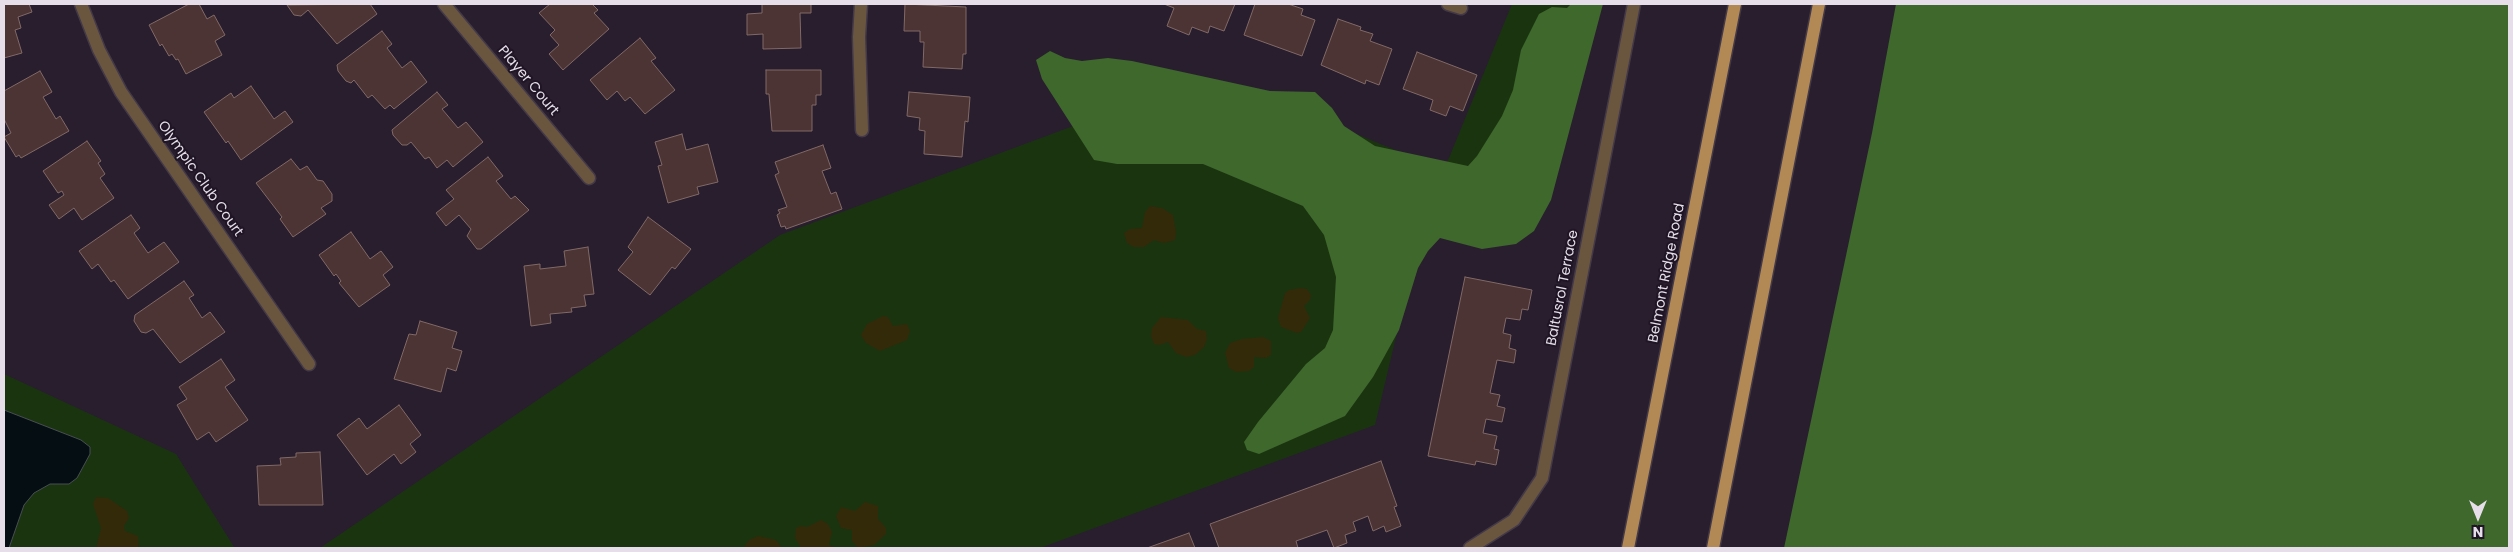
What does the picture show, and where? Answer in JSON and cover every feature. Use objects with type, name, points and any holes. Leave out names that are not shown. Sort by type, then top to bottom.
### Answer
[{"type":"main road","name":"Belmont Ridge Road","points":[[1628,548],[1735,4]]},
{"type":"main road","points":[[1712,548],[1819,4]]},
{"type":"street","name":"Olympic Club Court","points":[[81,4],[99,50],[121,92],[309,364]]},
{"type":"street","name":"Player Court","points":[[444,4],[589,178]]},
{"type":"street","points":[[861,4],[858,37],[862,130]]},
{"type":"street","points":[[1448,4],[1461,8]]},
{"type":"street","name":"Baltusrol Terrace","points":[[1470,548],[1514,520],[1542,478],[1634,4]]},
{"type":"green space","points":[[1512,4],[1576,4],[1415,257],[1375,425],[1040,548],[320,548],[780,235],[1197,80],[1271,99],[1444,170]]},
{"type":"green space","points":[[1571,4],[1603,4],[1551,200],[1534,231],[1516,244],[1482,249],[1440,238],[1428,251],[1418,268],[1399,330],[1373,377],[1345,416],[1259,454],[1247,450],[1244,442],[1258,422],[1306,364],[1325,348],[1333,330],[1336,277],[1324,235],[1303,206],[1203,164],[1117,164],[1094,160],[1042,79],[1036,60],[1050,51],[1065,58],[1082,61],[1108,58],[1132,61],[1270,91],[1315,92],[1332,108],[1344,126],[1375,146],[1468,166],[1477,156],[1502,116],[1513,90],[1521,50],[1539,14],[1552,7],[1567,8]]},
{"type":"green space","points":[[1896,4],[2509,4],[2509,548],[1784,548],[1872,133]]},
{"type":"green space","points":[[4,374],[176,454],[234,547],[247,548],[4,548]]},
{"type":"sand","points":[[1150,206],[1162,208],[1173,215],[1176,232],[1175,240],[1164,243],[1154,240],[1144,247],[1134,247],[1127,243],[1124,233],[1130,229],[1142,228],[1145,212]]},
{"type":"sand","points":[[1307,289],[1311,295],[1310,300],[1304,306],[1310,318],[1301,332],[1297,333],[1281,327],[1278,318],[1285,293],[1289,290]]},
{"type":"sand","points":[[883,316],[888,317],[893,326],[907,324],[910,331],[907,340],[880,351],[866,343],[861,335],[867,324]]},
{"type":"sand","points":[[1161,317],[1188,320],[1197,329],[1206,331],[1207,339],[1204,347],[1195,355],[1186,357],[1176,353],[1168,342],[1159,345],[1154,344],[1151,336],[1152,328]]},
{"type":"sand","points":[[1263,337],[1271,341],[1271,355],[1266,358],[1254,357],[1254,367],[1249,371],[1236,372],[1229,368],[1225,353],[1230,343],[1242,339]]},
{"type":"sand","points":[[96,497],[108,498],[127,511],[129,518],[124,526],[125,531],[138,536],[139,548],[96,548],[101,528],[93,504]]},
{"type":"sand","points":[[865,502],[878,506],[878,519],[886,528],[886,534],[874,545],[858,548],[852,541],[852,530],[841,528],[836,516],[841,507],[855,511]]},
{"type":"sand","points":[[821,520],[828,524],[832,532],[829,545],[837,548],[801,548],[795,538],[796,528],[801,526],[807,527]]},
{"type":"sand","points":[[758,536],[776,540],[782,548],[743,548],[749,540]]},
{"type":"shaded area","points":[[4,410],[81,440],[90,447],[90,454],[77,478],[69,484],[50,484],[34,493],[24,505],[9,548],[4,548]]},
{"type":"building","points":[[4,4],[29,4],[32,12],[18,17],[21,28],[15,30],[22,53],[4,58]]},
{"type":"building","points":[[189,4],[199,4],[207,19],[214,15],[225,35],[215,41],[222,55],[186,74],[178,59],[176,60],[172,54],[169,56],[162,44],[160,46],[149,25]]},
{"type":"building","points":[[370,4],[377,14],[337,44],[308,10],[301,16],[294,15],[287,5]]},
{"type":"building","points":[[550,4],[592,4],[598,10],[594,13],[609,29],[563,70],[549,54],[559,45],[550,35],[555,30],[539,13]]},
{"type":"building","points":[[762,4],[811,4],[811,13],[800,13],[801,48],[763,49],[763,34],[747,35],[747,14],[762,13]]},
{"type":"building","points":[[905,4],[966,7],[966,54],[963,54],[962,69],[923,67],[924,42],[920,42],[920,31],[904,31]]},
{"type":"building","points":[[1164,4],[1235,4],[1224,31],[1210,26],[1208,33],[1192,27],[1189,35],[1167,26],[1174,8]]},
{"type":"building","points":[[1255,4],[1288,4],[1303,9],[1301,15],[1315,20],[1302,56],[1244,35]]},
{"type":"building","points":[[1338,19],[1361,27],[1360,30],[1373,34],[1370,41],[1392,49],[1379,85],[1366,80],[1365,84],[1321,65]]},
{"type":"building","points":[[382,31],[392,44],[387,48],[402,68],[411,61],[427,82],[394,109],[390,105],[385,109],[372,95],[368,98],[354,80],[351,83],[346,81],[338,71],[337,65]]},
{"type":"building","points":[[640,38],[656,58],[651,61],[675,90],[645,114],[630,97],[625,101],[617,91],[607,100],[590,80]]},
{"type":"building","points":[[1417,52],[1477,75],[1463,111],[1450,106],[1446,116],[1430,110],[1433,100],[1403,89]]},
{"type":"building","points":[[766,70],[821,70],[821,95],[816,95],[816,105],[812,105],[812,131],[772,131],[769,94],[766,94]]},
{"type":"building","points":[[40,71],[52,92],[43,97],[56,119],[60,116],[69,131],[21,158],[19,155],[16,157],[4,137],[11,133],[4,119],[4,91]]},
{"type":"building","points":[[251,86],[274,119],[285,111],[293,122],[241,160],[228,141],[226,143],[204,112],[231,93],[234,98]]},
{"type":"building","points":[[437,92],[448,105],[442,109],[458,128],[466,122],[483,142],[453,167],[447,160],[437,168],[429,157],[425,159],[411,142],[407,145],[402,145],[393,135],[392,130]]},
{"type":"building","points":[[909,92],[970,97],[968,122],[965,121],[962,157],[924,154],[925,131],[919,130],[920,118],[907,116]]},
{"type":"building","points":[[682,134],[686,150],[708,144],[718,182],[697,187],[699,194],[668,203],[658,166],[662,165],[655,142]]},
{"type":"building","points":[[87,141],[101,161],[98,163],[105,174],[100,178],[114,198],[82,220],[74,208],[59,219],[49,205],[64,195],[62,191],[58,193],[43,171]]},
{"type":"building","points":[[823,145],[831,168],[822,171],[831,194],[836,192],[842,209],[786,229],[785,226],[781,227],[777,215],[780,213],[778,210],[787,207],[775,175],[779,173],[775,162]]},
{"type":"building","points":[[488,157],[503,176],[496,181],[511,199],[515,196],[529,210],[481,249],[477,249],[467,236],[471,229],[459,215],[446,226],[436,213],[454,199],[446,190]]},
{"type":"building","points":[[291,159],[300,170],[307,166],[317,180],[323,181],[332,194],[332,201],[321,208],[326,214],[293,237],[280,219],[282,217],[256,183]]},
{"type":"building","points":[[131,215],[140,228],[134,233],[148,253],[164,242],[179,262],[128,299],[114,280],[111,282],[98,264],[92,269],[79,251]]},
{"type":"building","points":[[648,217],[691,249],[675,269],[672,267],[650,295],[618,270],[633,252],[628,247]]},
{"type":"building","points":[[351,232],[370,259],[381,251],[393,267],[383,275],[390,285],[359,307],[339,283],[341,281],[336,274],[334,276],[319,255]]},
{"type":"building","points":[[588,247],[594,294],[584,295],[586,306],[571,308],[572,312],[550,314],[551,323],[531,326],[524,266],[540,264],[540,269],[566,266],[564,251]]},
{"type":"building","points":[[1465,277],[1532,290],[1528,310],[1522,309],[1520,320],[1506,318],[1503,333],[1511,335],[1509,348],[1516,350],[1514,363],[1497,360],[1490,393],[1500,395],[1497,406],[1505,408],[1502,422],[1486,419],[1483,433],[1497,436],[1494,449],[1499,450],[1496,465],[1476,461],[1475,465],[1428,456]]},
{"type":"building","points":[[184,281],[194,295],[189,298],[202,318],[210,312],[225,332],[180,363],[153,329],[146,333],[141,332],[134,321],[135,315]]},
{"type":"building","points":[[420,321],[457,332],[452,348],[462,351],[456,371],[447,368],[441,392],[394,379],[409,334],[416,335]]},
{"type":"building","points":[[221,359],[235,380],[225,387],[248,420],[216,442],[209,432],[197,440],[177,405],[187,399],[179,387]]},
{"type":"building","points":[[399,405],[421,435],[410,444],[416,452],[401,464],[394,454],[367,475],[337,435],[359,418],[367,429]]},
{"type":"building","points":[[320,452],[323,505],[259,505],[257,466],[281,465],[280,458],[296,457],[296,453]]},
{"type":"building","points":[[1381,461],[1397,506],[1394,507],[1401,526],[1386,532],[1384,526],[1373,531],[1368,516],[1353,522],[1356,531],[1345,535],[1347,543],[1334,548],[1327,530],[1296,541],[1298,548],[1219,548],[1210,524]]},
{"type":"building","points":[[1189,533],[1195,548],[1147,548]]}]
